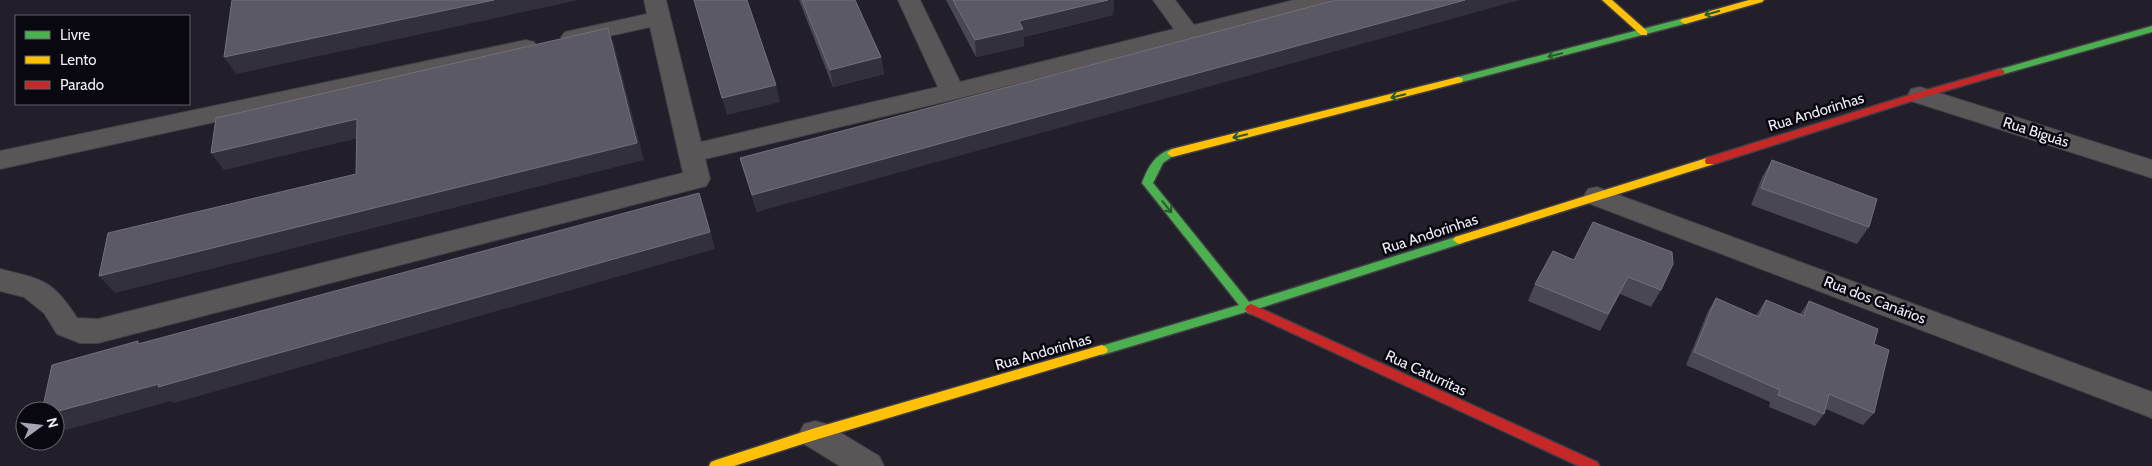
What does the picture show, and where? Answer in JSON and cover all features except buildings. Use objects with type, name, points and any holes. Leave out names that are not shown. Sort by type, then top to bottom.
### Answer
[{"type":"street","points":[[909,0],[952,92]]},
{"type":"street","points":[[1164,0],[1188,33]]},
{"type":"street","points":[[692,153],[952,92],[1321,0]]},
{"type":"street","points":[[1607,0],[1644,33]]},
{"type":"street","points":[[1247,308],[1147,183],[1153,167],[1167,154],[1644,33],[1759,0]]},
{"type":"street","points":[[0,160],[548,42],[657,9],[697,179],[98,331],[80,331],[67,326],[54,305],[33,288],[0,280]]},
{"type":"street","name":"Rua Andorinhas","points":[[716,466],[815,434],[1247,308],[1920,95],[2152,29]]},
{"type":"street","name":"Rua Biguás","points":[[1920,95],[2152,169]]},
{"type":"street","name":"Rua dos Canários","points":[[1597,196],[2152,405]]},
{"type":"street","name":"Rua Caturritas","points":[[1247,308],[1592,466]]},
{"type":"street","points":[[815,434],[868,466]]},
{"type":"traffic: fast","points":[[1458,80],[1685,21]]},
{"type":"traffic: fast","points":[[2000,72],[2152,29]]},
{"type":"traffic: fast","points":[[1172,153],[1159,160],[1147,183],[1247,307],[1251,309]]},
{"type":"traffic: fast","points":[[1102,350],[1247,307],[1459,240]]},
{"type":"traffic: slow","points":[[1607,0],[1644,33]]},
{"type":"traffic: slow","points":[[1685,21],[1759,0]]},
{"type":"traffic: slow","points":[[1172,153],[1458,80]]},
{"type":"traffic: slow","points":[[1459,240],[1710,161]]},
{"type":"traffic: slow","points":[[716,466],[815,434],[1102,350]]},
{"type":"traffic: jam","points":[[1710,161],[2000,72]]},
{"type":"traffic: jam","points":[[1251,309],[1592,466]]}]
